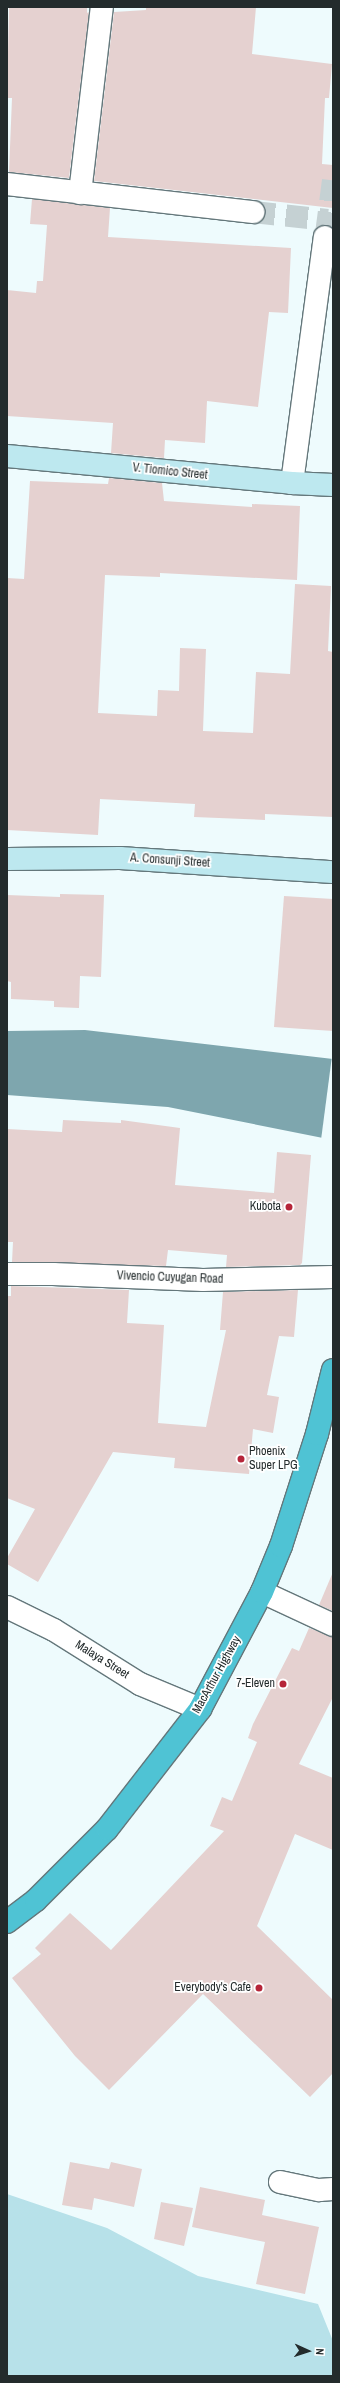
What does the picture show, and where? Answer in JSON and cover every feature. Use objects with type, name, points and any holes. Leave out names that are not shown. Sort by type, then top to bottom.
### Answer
[{"type":"highway","name":"MacArthur Highway","points":[[7,1922],[36,1900],[107,1830],[200,1709],[262,1592],[281,1546],[317,1434],[333,1370]]},
{"type":"main road","name":"V. Tiomico Street","points":[[7,456],[292,483],[333,485]]},
{"type":"main road","name":"A. Consunji Street","points":[[7,859],[120,858],[333,872]]},
{"type":"street","points":[[80,193],[102,7]]},
{"type":"street","points":[[7,184],[253,212]]},
{"type":"street","points":[[292,483],[325,237]]},
{"type":"street","name":"Vivencio Cuyugan Road","points":[[7,1274],[53,1274],[203,1280],[333,1277]]},
{"type":"street","points":[[262,1592],[333,1625]]},
{"type":"street","name":"Malaya Street","points":[[11,1612],[97,1655],[140,1684],[200,1709]]},
{"type":"street","points":[[280,2182],[319,2190],[333,2189]]},
{"type":"shaded area","points":[[85,1030],[333,1059],[333,1140],[168,1107],[7,1095],[7,1031]]},
{"type":"shaded area","points":[[7,2194],[107,2228],[198,2276],[318,2304],[333,2341],[333,2376],[7,2376]]},
{"type":"pier","points":[[333,1056],[333,1142],[321,1140]]},
{"type":"building","points":[[9,7],[87,7],[87,13],[89,12],[69,178],[9,172],[12,98],[7,98]]},
{"type":"building","points":[[146,7],[256,7],[252,54],[332,64],[329,98],[325,98],[322,164],[333,165],[333,208],[94,181],[114,12],[146,10]]},
{"type":"building","points":[[32,199],[110,208],[108,237],[291,248],[288,313],[269,312],[258,407],[207,401],[205,443],[165,440],[164,458],[111,453],[113,423],[7,416],[7,290],[36,293],[37,281],[43,281],[47,225],[30,224]]},
{"type":"building","points":[[109,478],[162,483],[164,501],[252,507],[252,504],[300,506],[297,580],[160,573],[160,577],[105,575],[98,713],[157,716],[158,690],[179,691],[180,648],[206,649],[203,731],[253,733],[256,672],[290,674],[295,584],[331,586],[328,651],[333,652],[333,817],[265,814],[265,820],[194,817],[195,804],[100,799],[98,835],[7,830],[7,578],[24,579],[30,481],[108,484]]},
{"type":"building","points":[[60,894],[104,895],[101,977],[80,976],[79,1008],[54,1007],[54,1001],[11,999],[11,982],[7,981],[7,895],[60,897]]},
{"type":"building","points":[[284,896],[333,899],[333,1031],[274,1027]]},
{"type":"building","points":[[63,1120],[121,1123],[121,1120],[180,1128],[175,1185],[274,1193],[277,1152],[311,1155],[302,1263],[300,1265],[226,1267],[227,1255],[168,1250],[166,1266],[12,1262],[13,1242],[7,1242],[7,1129],[62,1132]]},
{"type":"building","points":[[11,1286],[129,1290],[127,1323],[164,1325],[158,1423],[206,1427],[226,1330],[220,1330],[223,1292],[298,1290],[294,1337],[279,1336],[267,1395],[279,1397],[273,1433],[253,1429],[249,1474],[174,1468],[175,1458],[113,1452],[38,1582],[7,1564],[7,1558],[35,1509],[7,1498],[7,1296],[11,1296]]},
{"type":"building","points":[[333,1572],[333,1611],[319,1605]]},
{"type":"building","points":[[309,1628],[333,1637],[333,1697],[299,1764],[333,1778],[333,1850],[295,1834],[257,1926],[333,2000],[333,2073],[310,2097],[203,1994],[109,2090],[75,2056],[12,1978],[41,1954],[35,1948],[70,1913],[111,1950],[224,1831],[210,1826],[222,1797],[232,1801],[257,1742],[248,1738],[253,1724],[292,1648],[299,1651]]},
{"type":"building","points":[[70,2162],[109,2169],[111,2162],[142,2169],[134,2207],[94,2198],[92,2210],[62,2205]]},
{"type":"building","points":[[200,2187],[265,2200],[262,2215],[319,2227],[305,2294],[256,2284],[265,2242],[192,2227]]},
{"type":"building","points":[[161,2202],[193,2208],[184,2246],[154,2239]]},
{"type":"tunnel","points":[[326,234],[333,180]]},
{"type":"tunnel","points":[[253,212],[328,220]]},
{"type":"place","name":"Kubota","points":[[289,1207]]},
{"type":"place","name":"Phoenix Super LPG","points":[[241,1459]]},
{"type":"place","name":"7-Eleven","points":[[283,1684]]},
{"type":"place","name":"Everybody's Cafe","points":[[259,1988]]}]
